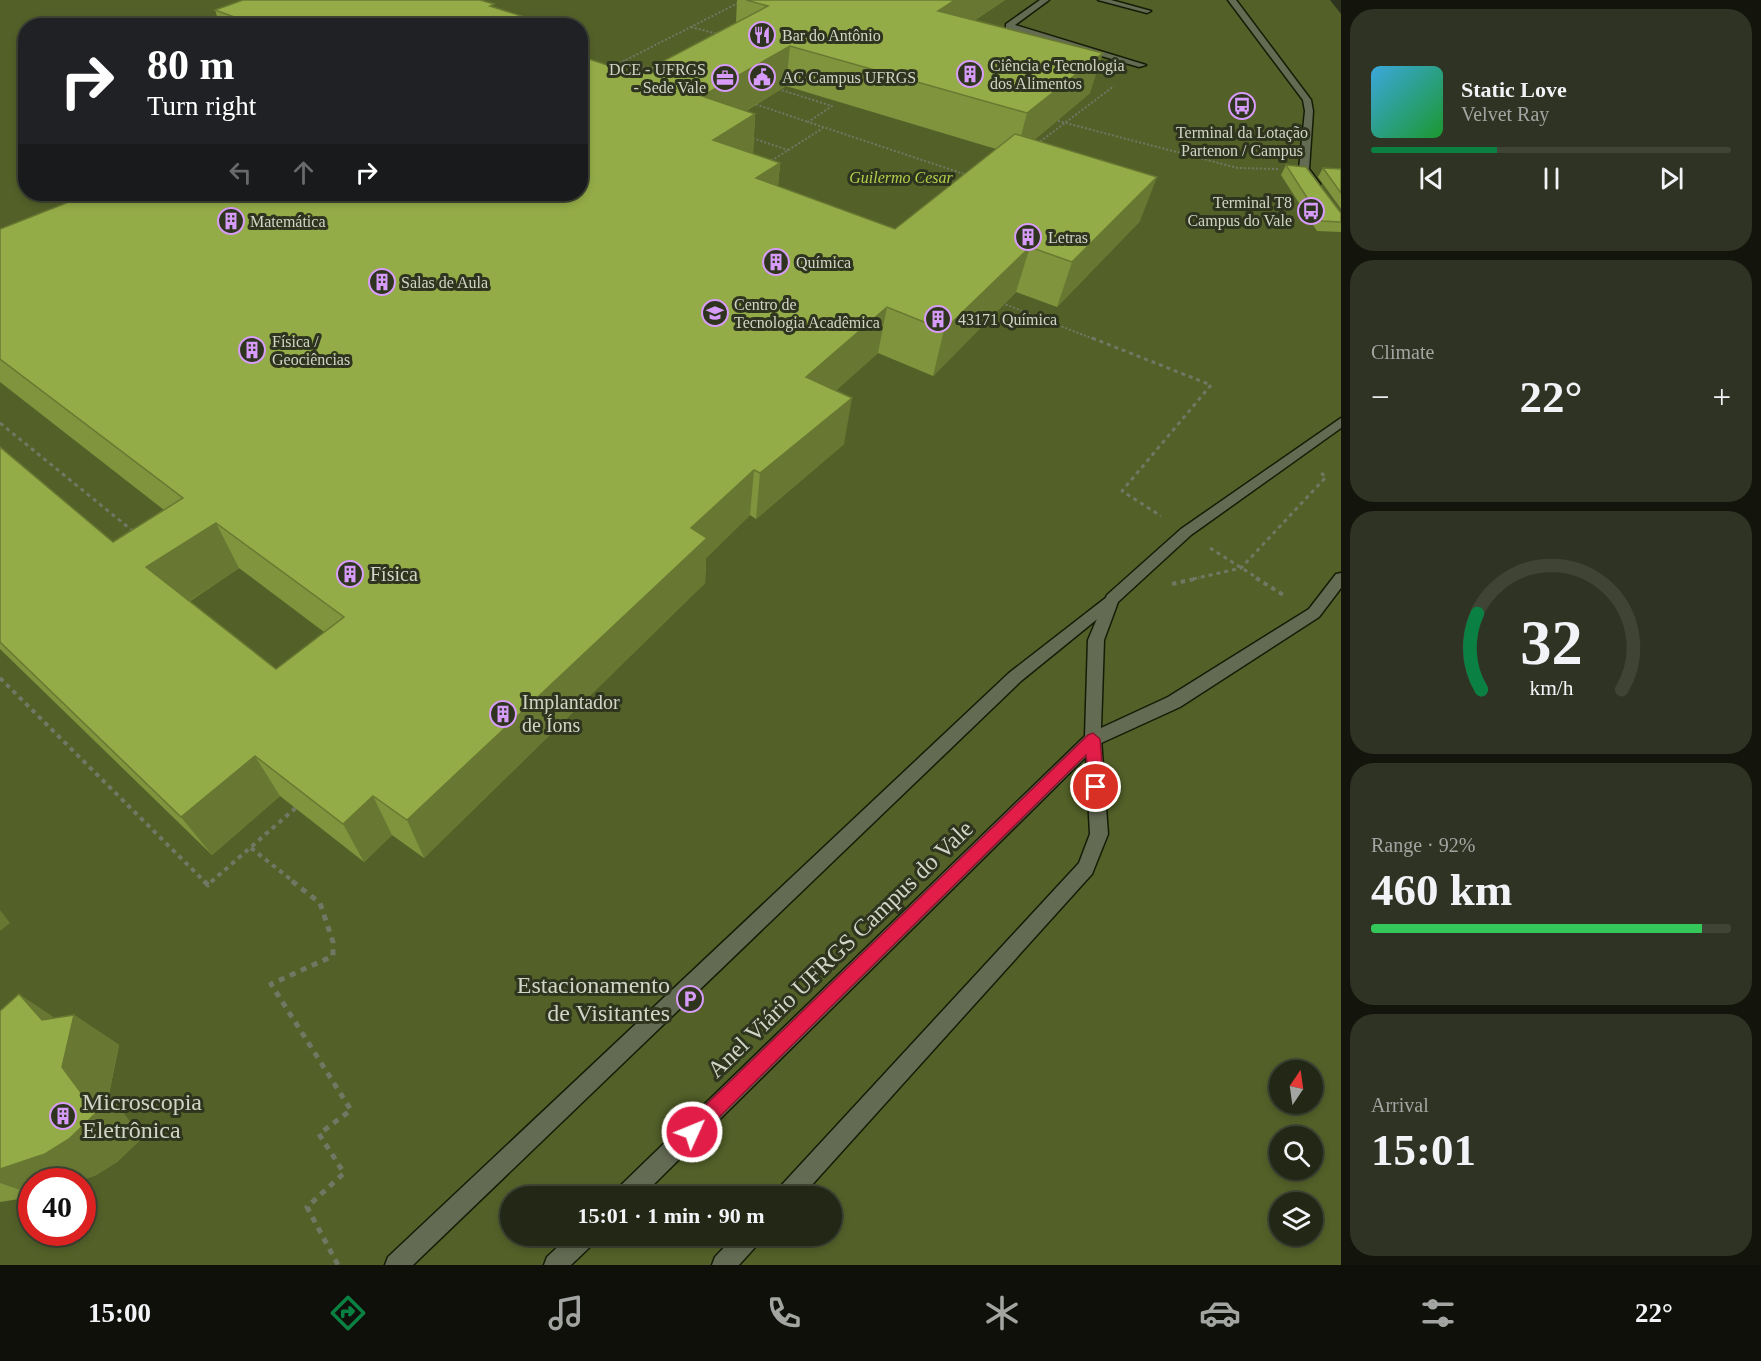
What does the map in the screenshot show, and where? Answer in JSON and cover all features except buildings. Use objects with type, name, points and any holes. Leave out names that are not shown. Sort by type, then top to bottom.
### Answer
[{"type":"street","points":[[1045,0],[1009,27],[1142,64]]},
{"type":"street","points":[[1102,0],[1147,11]]},
{"type":"street","points":[[1232,0],[1307,100],[1309,111],[1304,169],[1323,195]]},
{"type":"street","points":[[396,1265],[1015,677],[1112,599],[1186,532],[1298,450],[1339,425]]},
{"type":"street","name":"Anel Viário UFRGS Campus do Vale","points":[[636,1186],[1093,739],[1174,702],[1314,613],[1341,578]]},
{"type":"street","points":[[796,1186],[1086,868],[1099,834],[1093,739],[1096,640],[1112,599]]},
{"type":"street","points":[[555,1265],[575,1246]]},
{"type":"street","points":[[723,1265],[741,1246]]},
{"type":"path","points":[[603,71],[744,0]]},
{"type":"path","points":[[692,27],[725,36]]},
{"type":"path","points":[[624,61],[656,72]]},
{"type":"path","points":[[781,82],[773,87],[832,106]]},
{"type":"path","points":[[1029,150],[1114,86]]},
{"type":"path","points":[[743,100],[967,175]]},
{"type":"path","points":[[808,122],[838,102]]},
{"type":"path","points":[[1053,120],[1238,168],[1283,170]]},
{"type":"path","points":[[764,166],[823,128]]},
{"type":"path","points":[[743,135],[788,150]]},
{"type":"path","points":[[994,300],[1211,385],[1162,446]]},
{"type":"path","points":[[0,423],[142,538]]},
{"type":"path","points":[[1168,585],[1241,568],[1326,477],[1298,450]]},
{"type":"path","points":[[0,678],[208,885],[304,800]]},
{"type":"path","points":[[251,848],[320,903],[333,942],[333,956],[271,984],[351,1110],[319,1134],[344,1173],[307,1207],[338,1265]]},
{"type":"green space","name":"Guilermo Cesar","points":[[0,0],[1330,0],[1341,14],[1341,1265],[0,1265]]},
{"type":"place","name":"Bar do Antônio","points":[[762,35]]},
{"type":"place","name":"Ciência e Tecnologia dos Alimentos","points":[[970,74]]},
{"type":"place","name":"AC Campus UFRGS","points":[[762,77]]},
{"type":"place","name":"DCE - UFRGS - Sede Vale","points":[[725,78]]},
{"type":"place","name":"Terminal da Lotação Partenon / Campus","points":[[1242,106]]},
{"type":"place","name":"Terminal T8 Campus do Vale","points":[[1311,211]]},
{"type":"place","name":"Matemática","points":[[231,221]]},
{"type":"place","name":"Letras","points":[[1028,237]]},
{"type":"place","name":"Química","points":[[776,262]]},
{"type":"place","name":"Salas de Aula","points":[[382,282]]},
{"type":"place","name":"Centro de Tecnologia Acadêmica","points":[[715,313]]},
{"type":"place","name":"43171 Química","points":[[938,319]]},
{"type":"place","name":"Física / Geociências","points":[[252,350]]},
{"type":"place","name":"Física","points":[[350,574]]},
{"type":"place","name":"Implantador de Íons","points":[[503,714]]},
{"type":"place","name":"Estacionamento de Visitantes","points":[[690,999]]},
{"type":"place","name":"Microscopia Eletrônica","points":[[63,1116]]},
{"type":"route","points":[[692,1132],[1093,739],[1096,787]]}]
